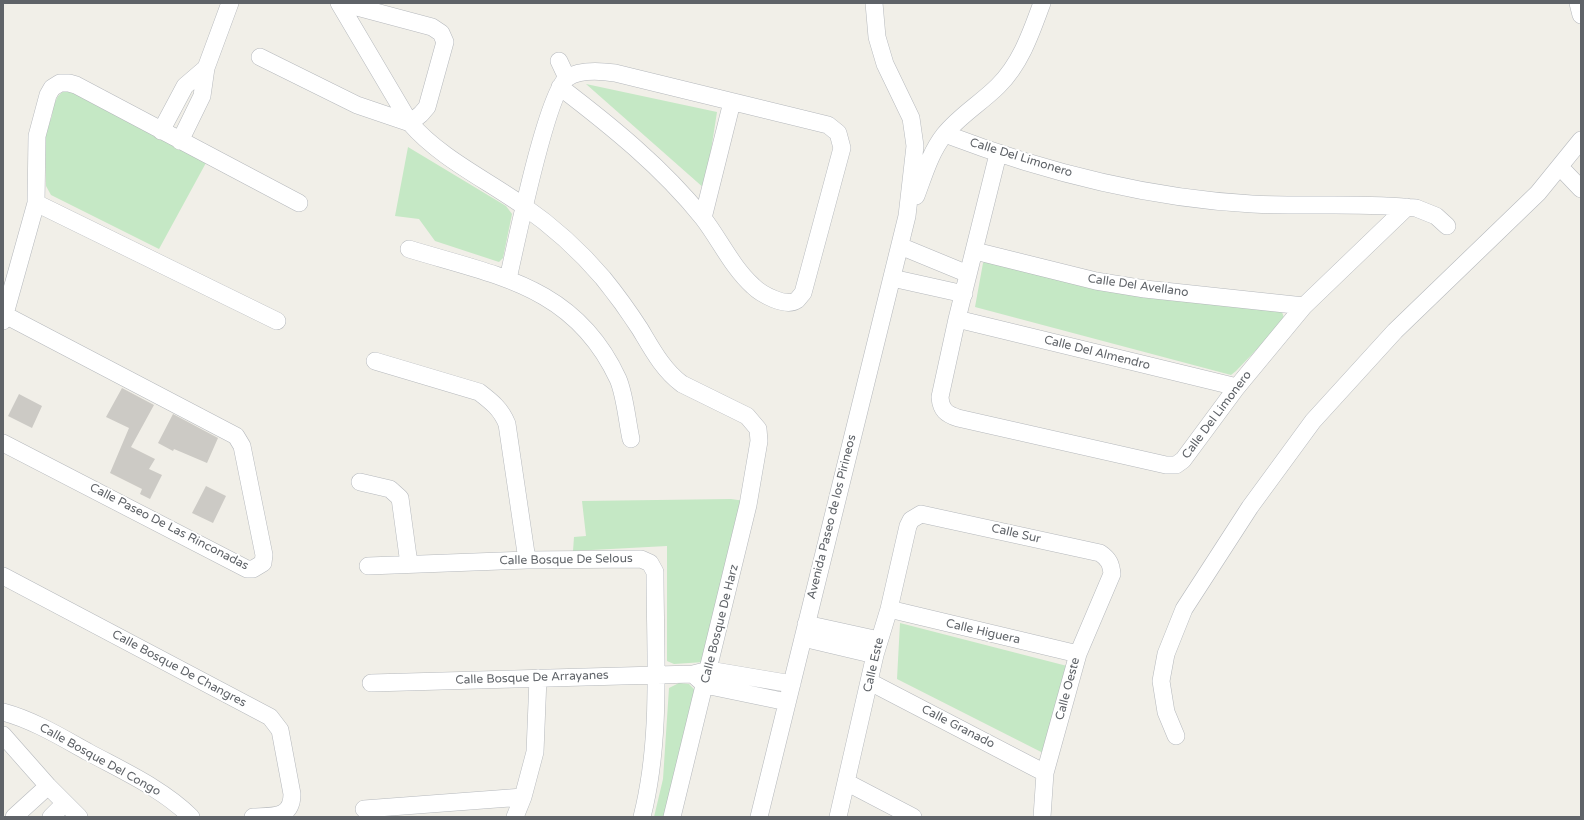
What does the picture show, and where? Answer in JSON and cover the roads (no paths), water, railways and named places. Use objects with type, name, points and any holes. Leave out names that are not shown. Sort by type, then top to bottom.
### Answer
[{"type":"street","points":[[180,141],[202,96],[206,68],[230,3]]},
{"type":"street","points":[[339,3],[410,123],[423,138],[439,151],[524,206]]},
{"type":"street","points":[[342,3],[432,27],[443,36],[445,42],[426,107],[421,114],[410,123]]},
{"type":"street","points":[[874,3],[877,36],[885,64],[911,118],[915,146],[907,216]]},
{"type":"street","points":[[907,216],[935,149],[945,134],[998,85],[1018,62],[1031,34],[1042,3]]},
{"type":"street","points":[[1578,3],[1581,15]]},
{"type":"street","points":[[260,57],[357,106],[410,123]]},
{"type":"street","points":[[508,279],[524,206],[547,122],[563,82],[559,61]]},
{"type":"street","points":[[161,131],[185,86],[206,68]]},
{"type":"street","points":[[589,72],[615,73],[828,125],[838,133],[841,138],[842,148],[803,293],[798,300],[781,301],[753,287],[742,275],[702,218],[651,161],[563,82],[589,72]]},
{"type":"street","name":"Calle Paseo De Las Rinconadas","points":[[3,443],[247,569],[254,570],[263,563],[264,555],[242,446],[236,436],[4,318],[36,203],[39,124],[48,95],[56,86],[64,83],[76,85],[180,141],[299,202]]},
{"type":"street","points":[[702,218],[732,102]]},
{"type":"street","name":"Calle Del Limonero","points":[[945,134],[998,154],[1091,179],[1151,191],[1207,200],[1252,204],[1407,207],[1426,211],[1436,216],[1447,226]]},
{"type":"street","points":[[1176,736],[1166,712],[1161,681],[1166,654],[1184,609],[1250,507],[1313,421],[1395,331],[1538,193],[1581,140]]},
{"type":"street","points":[[957,319],[998,154]]},
{"type":"street","points":[[1560,167],[1581,189]]},
{"type":"street","points":[[36,203],[277,321]]},
{"type":"street","name":"Calle Bosque De Harz","points":[[524,206],[573,247],[602,278],[630,313],[664,368],[673,377],[682,384],[747,416],[758,429],[759,441],[748,505],[702,677],[672,817]]},
{"type":"street","name":"Calle Del Limonero","points":[[957,319],[940,397],[942,409],[948,415],[1172,466],[1183,460],[1237,387],[1304,306],[1407,207]]},
{"type":"street","name":"Avenida Paseo de los Pirineos","points":[[759,817],[907,216]]},
{"type":"street","points":[[900,246],[968,274]]},
{"type":"street","points":[[409,249],[508,279],[543,295],[561,306],[586,330],[602,351],[618,380],[631,439]]},
{"type":"street","name":"Calle Del Avellano","points":[[975,251],[1096,281],[1304,306]]},
{"type":"street","points":[[892,278],[964,294]]},
{"type":"street","name":"Calle Del Almendro","points":[[957,319],[1237,387]]},
{"type":"street","points":[[375,361],[479,392],[493,402],[502,412],[507,424],[527,560]]},
{"type":"street","points":[[360,482],[390,489],[400,498],[409,564]]},
{"type":"street","name":"Calle Sur","points":[[916,515],[929,514],[1100,553],[1107,558],[1111,566]]},
{"type":"street","name":"Calle Este","points":[[838,817],[877,647],[889,609],[908,526],[916,515]]},
{"type":"street","name":"Calle Bosque De Selous","points":[[368,566],[527,560],[641,559],[650,563],[655,572],[654,760],[642,817]]},
{"type":"street","name":"Calle Oeste","points":[[1042,817],[1046,773],[1078,654],[1112,574],[1111,566]]},
{"type":"street","name":"Calle Bosque De Changres","points":[[3,576],[270,717],[276,723],[282,738],[292,794],[292,802],[290,808],[280,815],[253,817]]},
{"type":"street","name":"Calle Higuera","points":[[889,609],[1078,654]]},
{"type":"street","points":[[804,631],[877,647]]},
{"type":"street","name":"Calle Bosque De Arrayanes","points":[[371,683],[655,675],[792,684]]},
{"type":"street","name":"Calle Bosque De Arrayanes","points":[[702,677],[787,702]]},
{"type":"street","points":[[515,817],[523,797],[535,752],[538,678]]},
{"type":"street","name":"Calle Granado","points":[[870,682],[1046,773]]},
{"type":"street","name":"Calle Bosque Del Congo","points":[[3,712],[40,727],[101,759],[160,792],[191,817]]},
{"type":"street","points":[[3,734],[48,786],[79,817]]},
{"type":"street","points":[[846,782],[913,817]]},
{"type":"street","points":[[14,817],[48,786]]},
{"type":"street","points":[[364,809],[523,797]]},
{"type":"street","points":[[51,817],[65,803]]}]
